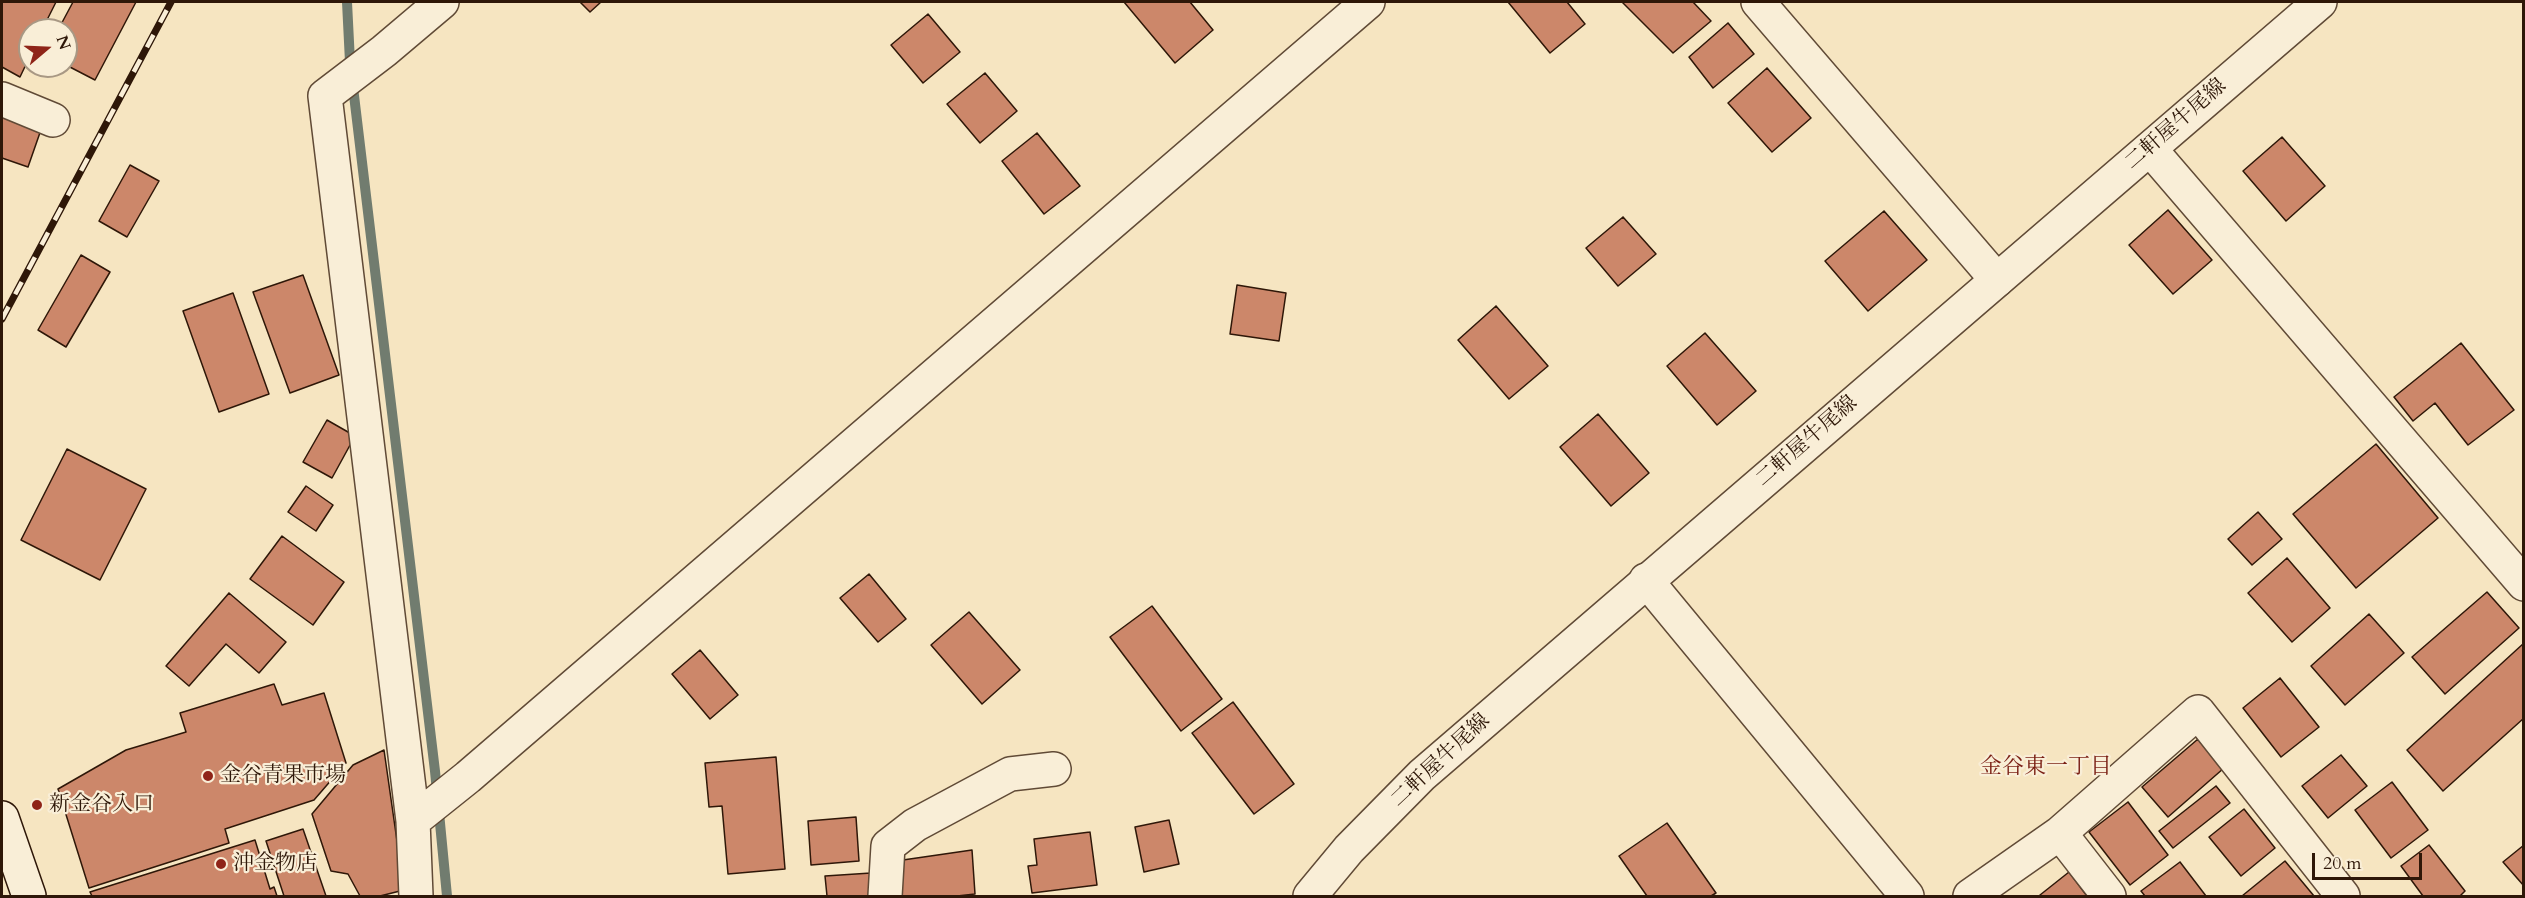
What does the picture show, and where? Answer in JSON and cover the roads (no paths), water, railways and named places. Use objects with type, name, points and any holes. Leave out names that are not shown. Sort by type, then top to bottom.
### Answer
[{"type":"street","points":[[416,897],[413,821],[325,96],[384,51],[442,2]]},
{"type":"street","points":[[413,821],[468,777],[1368,2]]},
{"type":"street","points":[[1758,2],[1997,280]]},
{"type":"street","name":"二軒屋牛尾線","points":[[1310,897],[1349,849],[1422,775],[2319,2]]},
{"type":"street","points":[[2,99],[52,120]]},
{"type":"street","points":[[2150,149],[2523,584]]},
{"type":"street","points":[[1646,580],[1907,897]]},
{"type":"street","points":[[1970,897],[2060,833],[2198,712],[2343,897]]},
{"type":"street","points":[[885,897],[888,846],[915,825],[1010,774],[1054,769]]},
{"type":"street","points":[[2,818],[29,897]]},
{"type":"street","points":[[2060,833],[2109,897]]},
{"type":"waterway","points":[[347,2],[350,62],[435,771],[447,896]]},
{"type":"railway","points":[[2,319],[171,2]]},
{"type":"place","name":"金谷青果市場","points":[[208,776]]},
{"type":"place","name":"新金谷入口","points":[[37,805]]},
{"type":"place","name":"沖金物店","points":[[221,864]]},
{"type":"district","name":"金谷東一丁目","points":[[2046,768]]}]
